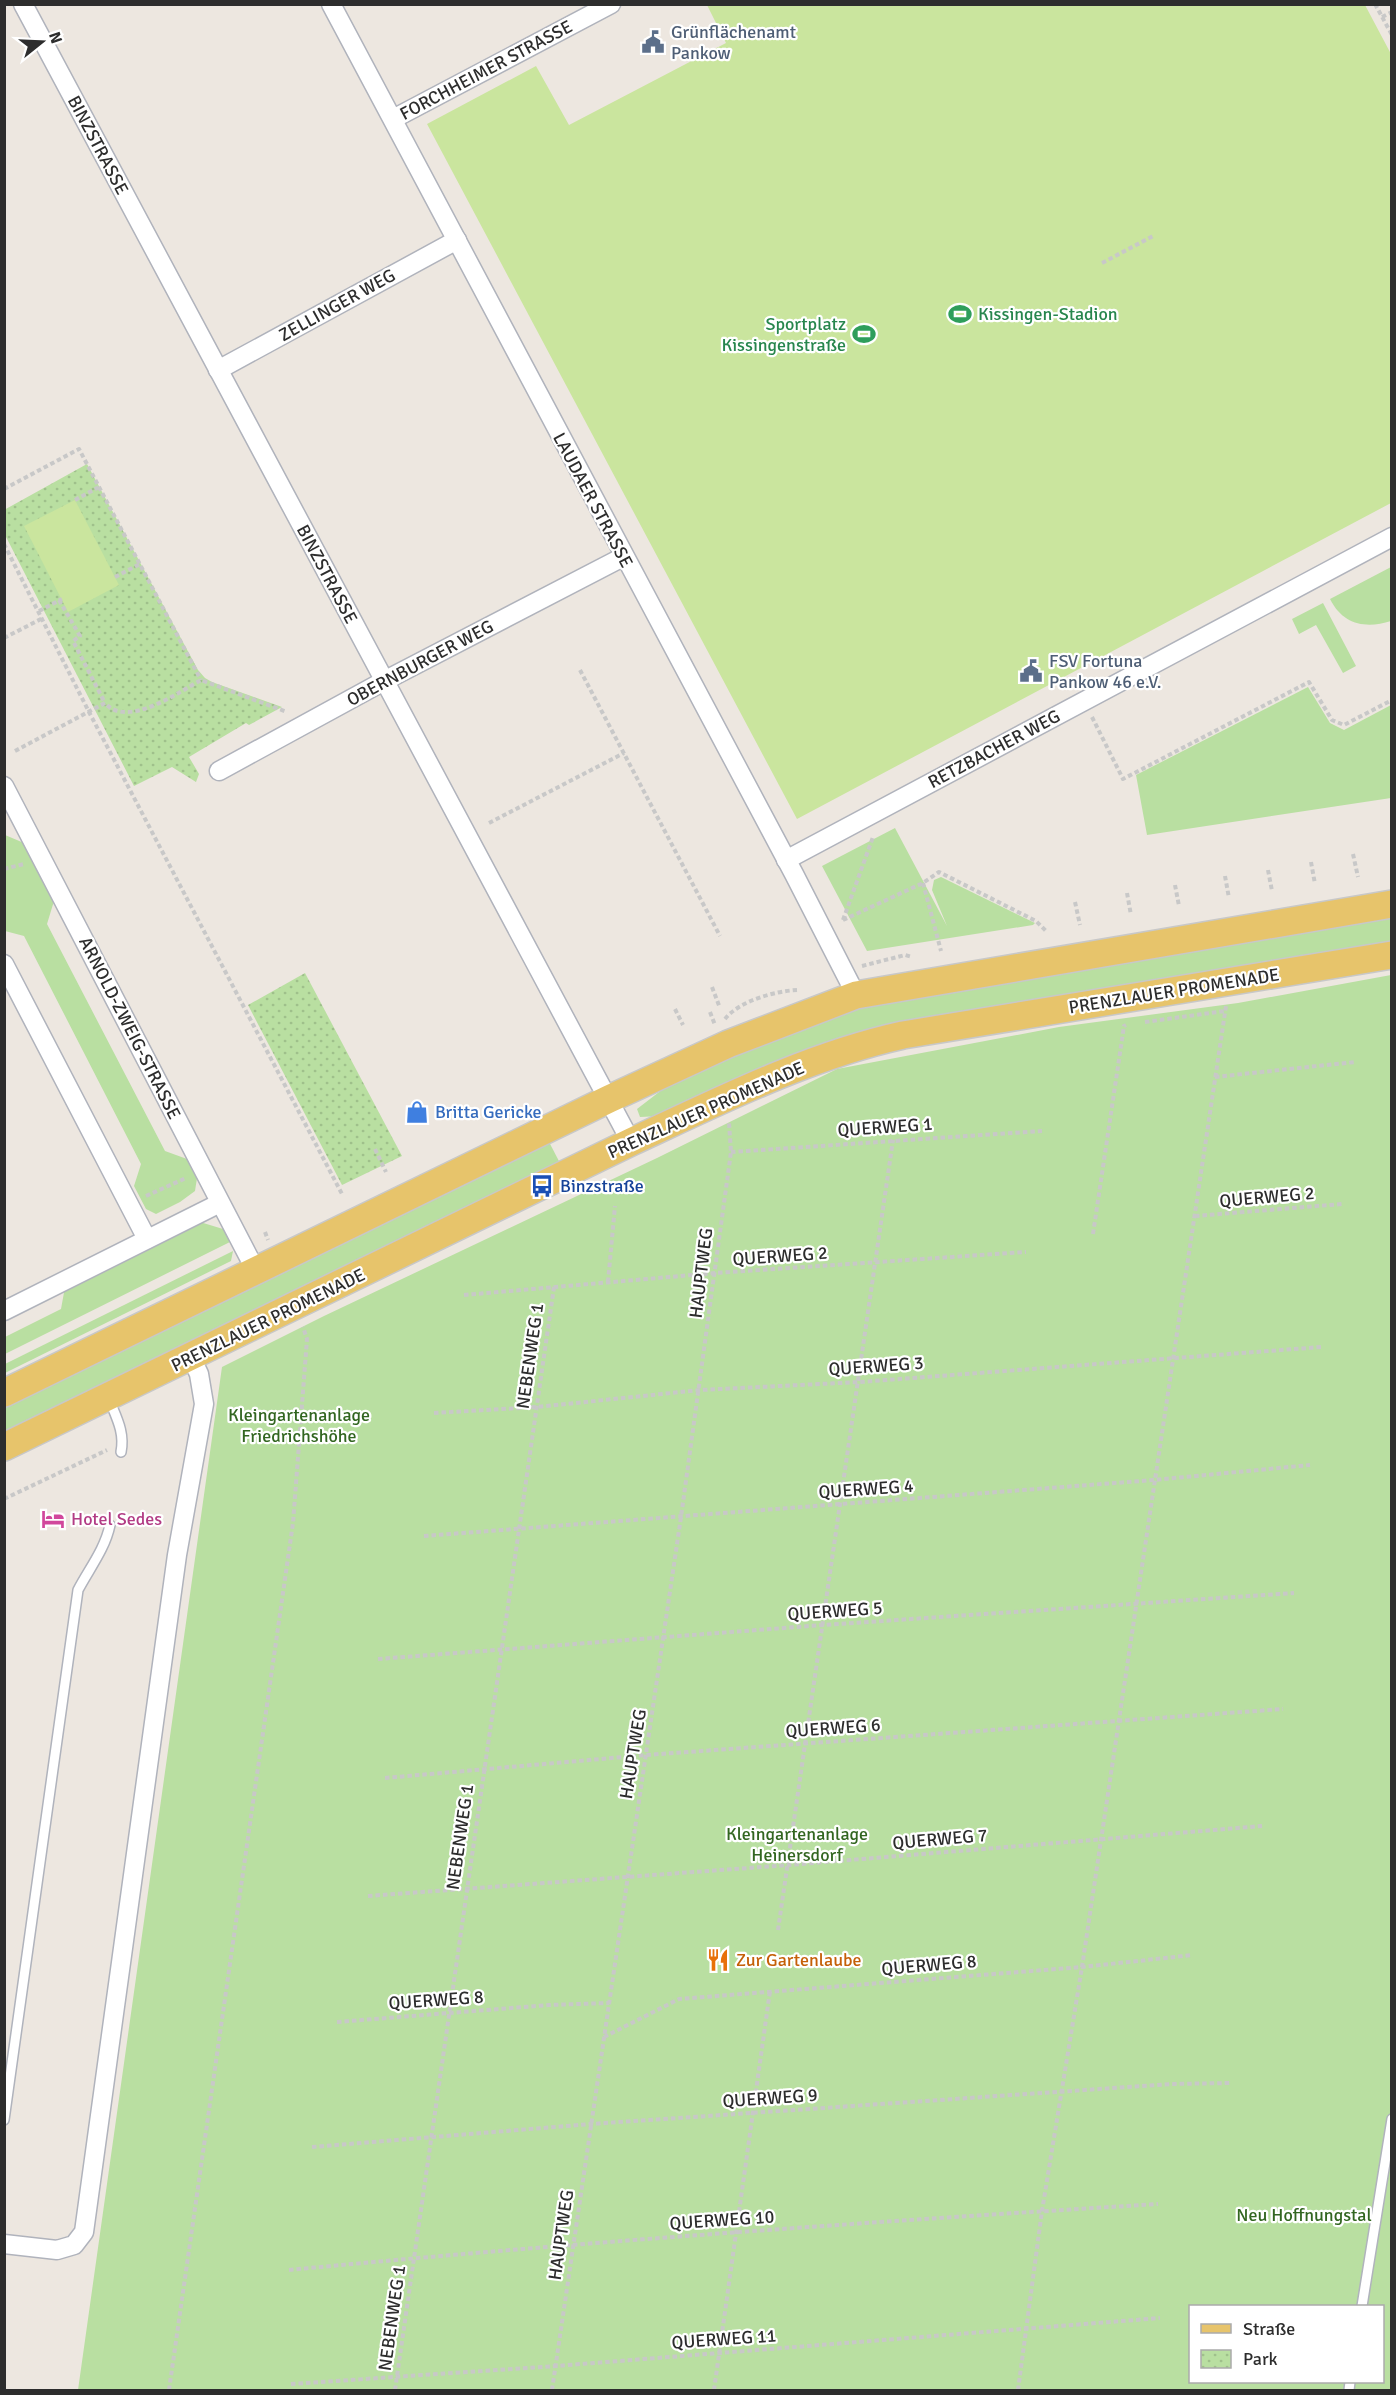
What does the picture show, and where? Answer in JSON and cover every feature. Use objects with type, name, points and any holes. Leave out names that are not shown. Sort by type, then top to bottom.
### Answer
[{"type":"main road","points":[[4,1393],[609,1099],[728,1044],[856,995],[1392,904]]},
{"type":"main road","name":"PRENZLAUER PROMENADE","points":[[4,1447],[631,1142],[788,1072],[871,1042],[1226,990],[1392,955]]},
{"type":"street","name":"BINZSTRASSE","points":[[23,4],[631,1142]]},
{"type":"street","name":"LAUDAER STRASSE","points":[[331,4],[856,995]]},
{"type":"street","name":"FORCHHEIMER STRASSE","points":[[393,120],[611,4]]},
{"type":"street","name":"ZELLINGER WEG","points":[[218,370],[457,240]]},
{"type":"street","name":"RETZBACHER WEG","points":[[786,860],[1392,537]]},
{"type":"street","name":"OBERNBURGER WEG","points":[[219,771],[384,681],[623,557]]},
{"type":"street","name":"ARNOLD-ZWEIG-STRASSE","points":[[4,786],[256,1271]]},
{"type":"street","points":[[4,964],[147,1239]]},
{"type":"street","points":[[4,1311],[220,1203]]},
{"type":"street","points":[[4,2244],[57,2250],[74,2245],[84,2232],[177,1555],[204,1404],[199,1374],[191,1357]]},
{"type":"lane","points":[[108,1397],[121,1428],[122,1447]]},
{"type":"lane","points":[[4,2120],[78,1590],[106,1542],[110,1525]]},
{"type":"lane","points":[[1362,2305],[1392,2119]]},
{"type":"path","points":[[1375,4],[1392,35]]},
{"type":"path","points":[[1382,17],[1392,12]]},
{"type":"path","points":[[1102,263],[1155,235]]},
{"type":"path","points":[[4,489],[79,449],[201,680],[313,721]]},
{"type":"path","points":[[75,500],[99,487]]},
{"type":"path","points":[[4,544],[89,712],[342,1194]]},
{"type":"path","points":[[115,576],[140,564]]},
{"type":"path","points":[[39,611],[60,599],[80,636],[73,641],[109,707],[129,712],[144,710],[201,680]]},
{"type":"path","points":[[4,638],[43,618]]},
{"type":"path","points":[[580,670],[720,936]]},
{"type":"path","points":[[1092,717],[1123,779],[1309,682],[1332,720],[1344,725],[1392,700]]},
{"type":"path","points":[[15,751],[105,703]]},
{"type":"path","points":[[489,823],[624,753]]},
{"type":"path","points":[[875,831],[841,921],[923,883],[939,872],[1036,921],[1046,931]]},
{"type":"path","points":[[1353,854],[1358,877]]},
{"type":"path","points":[[4,869],[34,862]]},
{"type":"path","points":[[1311,862],[1315,884]]},
{"type":"path","points":[[1268,870],[1272,891]]},
{"type":"path","points":[[1225,876],[1229,898]]},
{"type":"path","points":[[923,883],[940,951]]},
{"type":"path","points":[[1175,885],[1179,906]]},
{"type":"path","points":[[1126,893],[1131,915]]},
{"type":"path","points":[[1076,902],[1080,925]]},
{"type":"path","points":[[862,966],[905,955],[912,957]]},
{"type":"path","points":[[712,987],[720,1008]]},
{"type":"path","points":[[1018,2391],[1042,2211],[1082,1967],[1174,1358],[1225,1011],[1226,990]]},
{"type":"path","points":[[675,1009],[683,1025]]},
{"type":"path","points":[[1093,1234],[1124,1026],[1225,1011]]},
{"type":"path","points":[[1215,1077],[1355,1062]]},
{"type":"path","name":"HAUPTWEG","points":[[552,2391],[700,1390],[731,1152],[729,1121]]},
{"type":"path","name":"QUERWEG 1","points":[[731,1152],[1042,1131]]},
{"type":"path","points":[[778,1930],[860,1382],[893,1140]]},
{"type":"path","points":[[375,1149],[386,1172]]},
{"type":"path","points":[[140,1198],[195,1174]]},
{"type":"path","name":"QUERWEG 2","points":[[1195,1216],[1342,1204]]},
{"type":"path","points":[[608,1282],[615,1206]]},
{"type":"path","name":"QUERWEG 2","points":[[464,1295],[608,1282],[1026,1252]]},
{"type":"path","name":"NEBENWEG 1","points":[[395,2391],[554,1287]]},
{"type":"path","points":[[169,2391],[293,1523],[307,1339],[302,1324]]},
{"type":"path","name":"QUERWEG 3","points":[[434,1413],[537,1407],[700,1390],[860,1382],[1321,1347]]},
{"type":"path","points":[[4,1499],[122,1447]]},
{"type":"path","name":"QUERWEG 4","points":[[424,1536],[1154,1480],[1310,1465]]},
{"type":"path","name":"QUERWEG 5","points":[[378,1659],[823,1625],[1294,1593]]},
{"type":"path","name":"QUERWEG 6","points":[[385,1778],[646,1755],[1283,1709]]},
{"type":"path","name":"QUERWEG 7","points":[[368,1896],[789,1865],[1262,1826]]},
{"type":"path","name":"QUERWEG 8","points":[[604,2037],[679,1999],[1082,1967],[1193,1955]]},
{"type":"path","points":[[714,2391],[770,1991]]},
{"type":"path","name":"QUERWEG 8","points":[[337,2022],[549,2005],[609,2003]]},
{"type":"path","name":"QUERWEG 9","points":[[312,2146],[753,2112],[1172,2084],[1232,2083]]},
{"type":"path","name":"QUERWEG 10","points":[[289,2270],[735,2233],[1158,2204]]},
{"type":"path","name":"QUERWEG 11","points":[[291,2384],[556,2366],[1160,2318]]},
{"type":"green space","name":"Kissingen-Stadion","points":[[707,5],[1365,5],[1391,54],[1391,503],[797,819],[427,124],[536,66],[569,125],[726,43]]},
{"type":"green space","points":[[87,464],[198,670],[212,682],[282,707],[249,725],[246,723],[189,757],[199,774],[196,782],[172,767],[134,786],[5,535],[4,510]]},
{"type":"green space","points":[[75,500],[119,585],[68,612],[24,526]]},
{"type":"green space","points":[[1391,567],[1391,621],[1373,625],[1356,623],[1335,608],[1330,599]]},
{"type":"green space","points":[[1323,603],[1356,666],[1343,673],[1316,625],[1299,634],[1292,619]]},
{"type":"green space","points":[[1308,687],[1330,723],[1344,730],[1391,705],[1391,798],[1147,835],[1136,775]]},
{"type":"green space","points":[[895,828],[947,926],[932,890],[934,880],[941,877],[1035,923],[867,951],[822,866]]},
{"type":"green space","points":[[5,835],[24,843],[54,901],[47,924],[165,1151],[187,1159],[197,1178],[195,1191],[180,1202],[156,1214],[146,1209],[134,1186],[141,1164],[24,936],[5,931]]},
{"type":"green space","points":[[1391,915],[1391,943],[871,1033],[661,1116],[640,1117],[637,1109],[663,1089],[702,1068],[870,1003]]},
{"type":"green space","points":[[305,973],[402,1156],[342,1185],[248,1005]]},
{"type":"green space","name":"Kleingartenanlage Heinersdorf","points":[[1391,975],[1391,2390],[78,2390],[222,1367],[837,1069],[1059,1027],[1238,1003]]},
{"type":"green space","points":[[548,1140],[561,1165],[5,1435],[5,1407]]},
{"type":"green space","points":[[200,1222],[223,1229],[232,1241],[5,1354],[5,1337],[61,1309],[65,1287]]},
{"type":"green space","points":[[233,1251],[231,1261],[5,1373],[5,1364]]},
{"type":"place","name":"Grünflächenamt Pankow","points":[[653,42]]},
{"type":"place","name":"Kissingen-Stadion","points":[[960,314]]},
{"type":"place","name":"Sportplatz Kissingenstraße","points":[[864,334]]},
{"type":"place","name":"FSV Fortuna Pankow 46 e.V.","points":[[1031,671]]},
{"type":"place","name":"Britta Gericke","points":[[417,1112]]},
{"type":"place","name":"Binzstraße","points":[[542,1186]]},
{"type":"place","name":"Hotel Sedes","points":[[53,1519]]},
{"type":"place","name":"Zur Gartenlaube","points":[[718,1960]]},
{"type":"park label","name":"Kleingartenanlage Friedrichshöhe","points":[[299,1425]]},
{"type":"park label","name":"Neu Hoffnungstal","points":[[1304,2215]]}]
